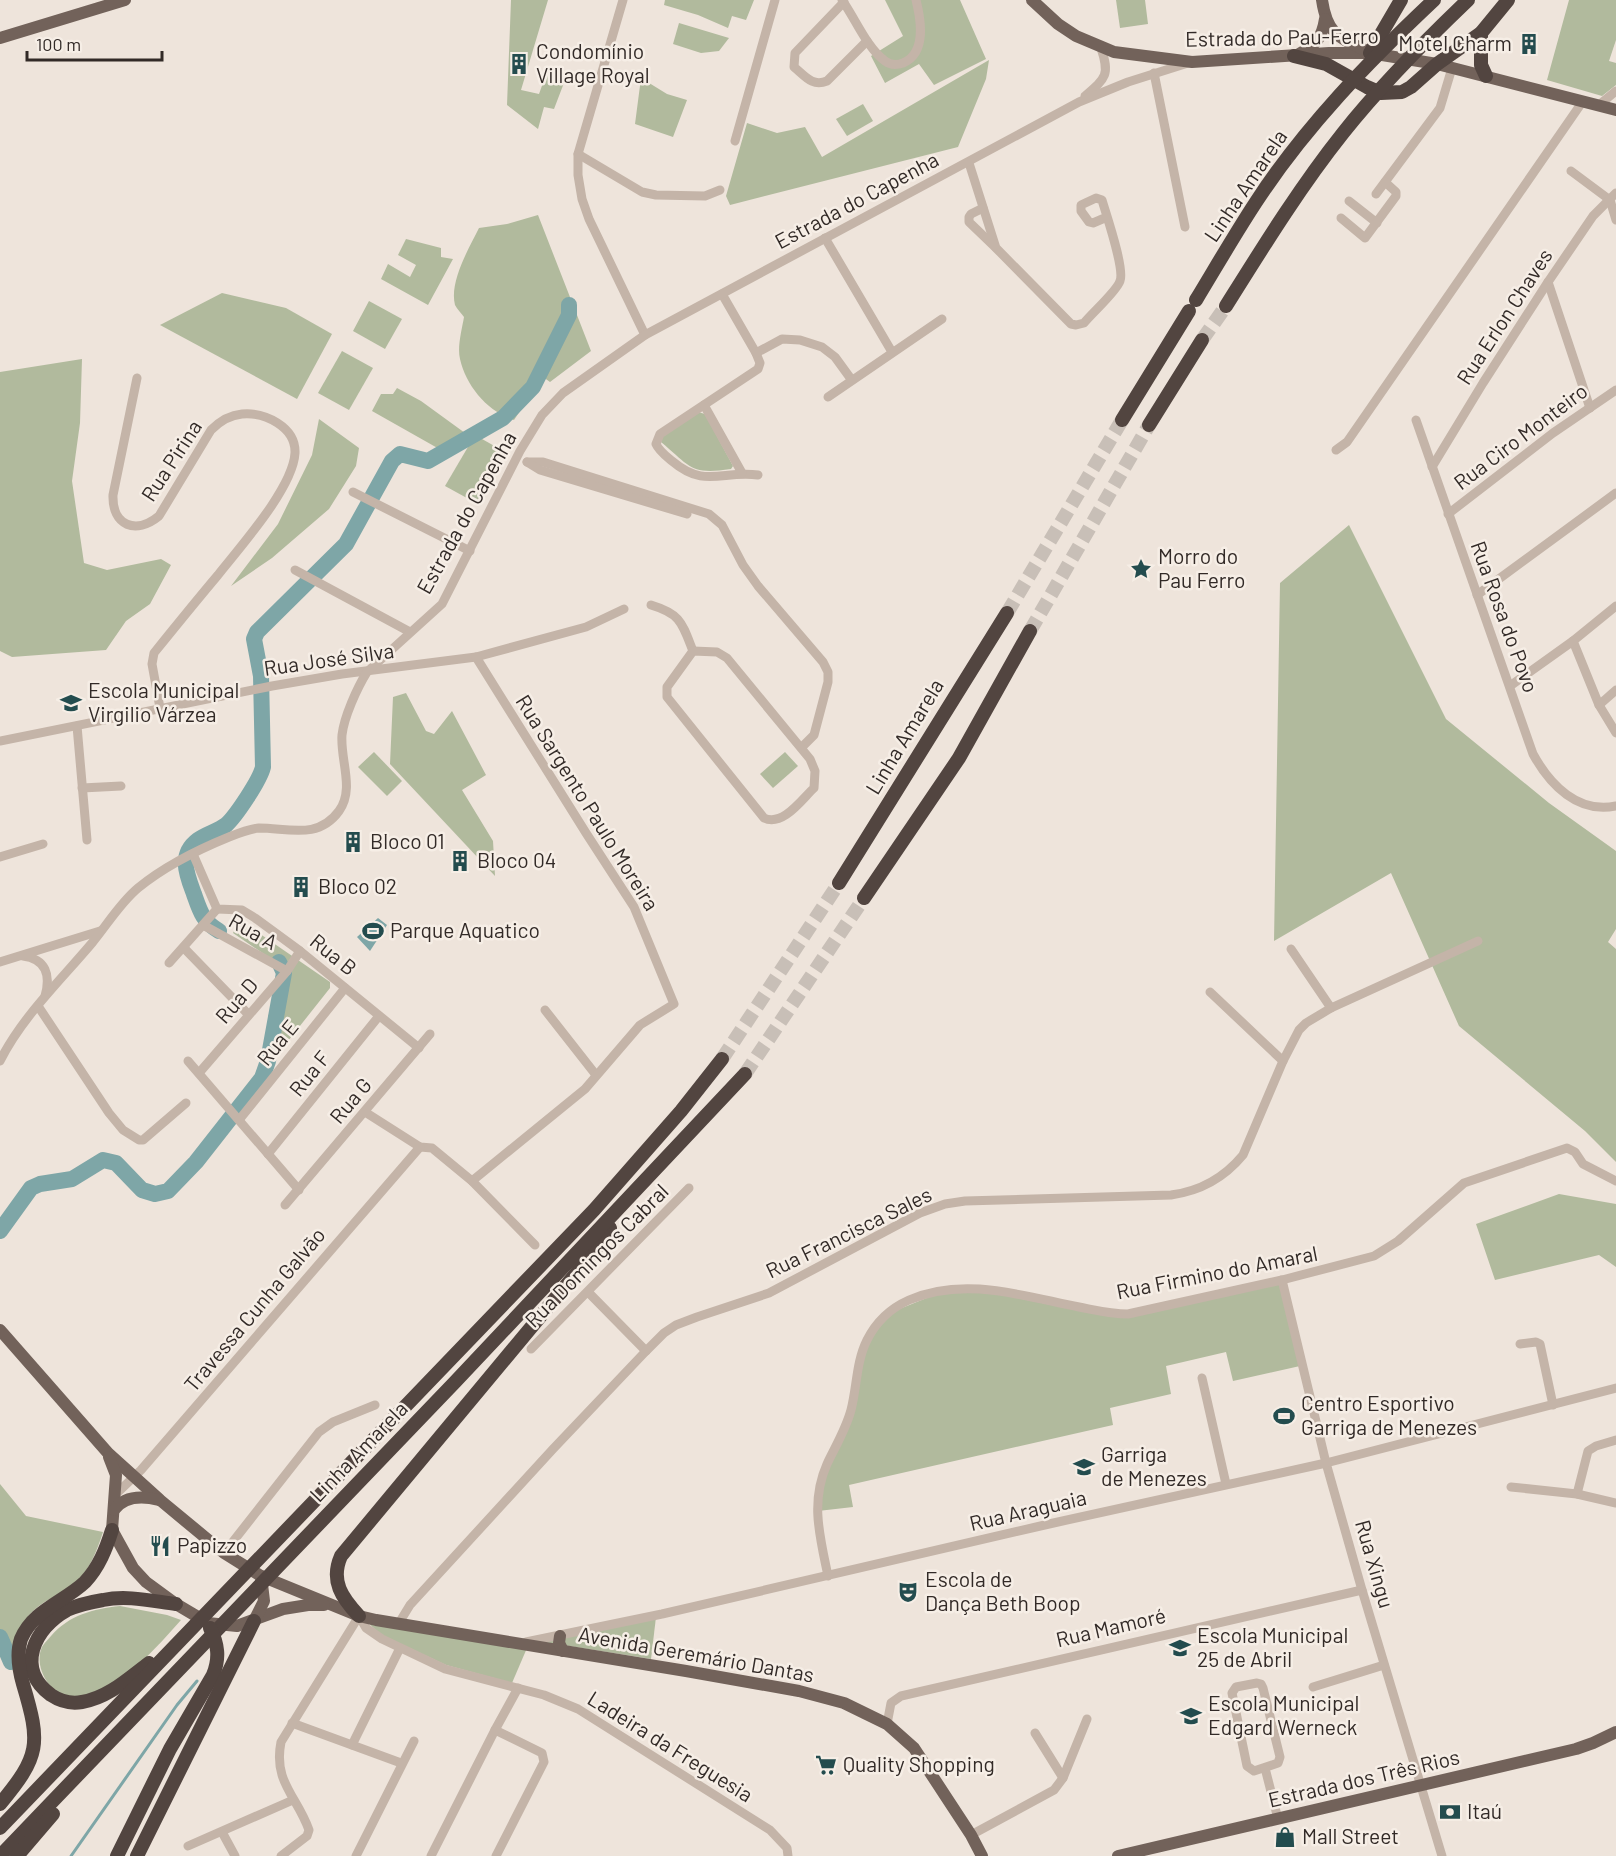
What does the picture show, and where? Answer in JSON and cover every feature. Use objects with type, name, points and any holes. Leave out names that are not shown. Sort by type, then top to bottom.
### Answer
[{"type":"highway","points":[[1370,53],[1401,0]]},
{"type":"highway","name":"Linha Amarela","points":[[1122,420],[1257,201],[1334,100],[1387,44],[1434,0]]},
{"type":"highway","points":[[1226,306],[1279,222],[1324,157],[1412,53],[1468,0]]},
{"type":"highway","points":[[1294,56],[1326,64],[1381,93],[1393,93],[1411,87],[1437,64],[1481,33],[1508,0]]},
{"type":"highway","points":[[1481,33],[1481,65],[1486,76]]},
{"type":"highway","points":[[1149,425],[1202,340]]},
{"type":"highway","name":"Linha Amarela","points":[[839,883],[1007,613]]},
{"type":"highway","points":[[864,898],[959,758],[1030,631]]},
{"type":"highway","name":"Linha Amarela","points":[[0,1828],[594,1210],[681,1112],[722,1059]]},
{"type":"highway","name":"Linha Amarela","points":[[0,1856],[86,1769],[745,1074]]},
{"type":"highway","points":[[359,1616],[343,1599],[337,1584],[337,1565],[341,1556],[593,1253],[640,1186]]},
{"type":"highway","points":[[0,1804],[29,1766],[35,1745],[33,1719],[19,1666],[21,1641],[34,1620],[84,1583],[94,1571],[102,1558],[112,1530]]},
{"type":"highway","points":[[176,1604],[121,1598],[103,1599],[68,1610],[44,1629],[32,1650],[31,1661],[37,1682],[46,1691],[68,1702],[80,1702],[109,1692],[180,1641]]},
{"type":"highway","points":[[137,1856],[254,1621]]},
{"type":"highway","points":[[117,1856],[170,1749],[218,1664],[218,1652],[208,1623]]},
{"type":"highway","points":[[17,1856],[60,1806],[86,1769]]},
{"type":"main road","points":[[0,38],[124,0]]},
{"type":"main road","name":"Estrada do Pau-Ferro","points":[[1032,0],[1058,24],[1076,36],[1101,48],[1136,56],[1192,62],[1370,53],[1437,64],[1616,110]]},
{"type":"main road","points":[[1322,0],[1325,19],[1330,29],[1347,42],[1370,53]]},
{"type":"main road","points":[[1294,56],[1316,44],[1323,31],[1325,19]]},
{"type":"main road","name":"Avenida Geremário Dantas","points":[[0,1329],[108,1453],[133,1477],[224,1553],[261,1576],[359,1616],[799,1691],[844,1703],[887,1724],[914,1748],[971,1835],[982,1856]]},
{"type":"main road","name":"Avenida Geremário Dantas","points":[[108,1453],[116,1475],[112,1530],[133,1568],[146,1582],[176,1604],[208,1623],[237,1626],[295,1606],[333,1605]]},
{"type":"main road","points":[[114,1510],[119,1504],[130,1499],[148,1497],[159,1500]]},
{"type":"main road","points":[[254,1621],[264,1601],[261,1576]]},
{"type":"main road","points":[[560,1636],[560,1647],[563,1652]]},
{"type":"main road","name":"Estrada dos Três Rios","points":[[1119,1856],[1576,1749],[1616,1732]]},
{"type":"street","points":[[623,0],[578,154],[578,175],[582,199],[589,219],[645,334]]},
{"type":"street","points":[[735,141],[774,0]]},
{"type":"street","points":[[867,41],[826,81],[820,84],[814,84],[794,67],[795,53],[843,1],[867,41],[885,62],[894,65],[902,63],[909,59],[920,41],[920,19],[916,0]]},
{"type":"street","name":"Estrada do Capenha","points":[[1079,102],[1099,85],[1106,74],[1106,63],[1101,48]]},
{"type":"street","name":"Estrada do Capenha","points":[[0,1061],[7,1047],[41,1002],[136,890],[172,864],[246,830],[259,828],[296,832],[310,830],[324,824],[339,811],[346,795],[342,734],[360,682],[367,672],[442,604],[516,458],[542,415],[563,393],[645,334],[969,163],[1079,102],[1154,73],[1192,62]]},
{"type":"street","points":[[1376,194],[1440,108],[1452,68]]},
{"type":"street","points":[[1154,73],[1185,227]]},
{"type":"street","points":[[1599,105],[1616,91]]},
{"type":"street","points":[[1336,450],[1347,441],[1583,101]]},
{"type":"street","points":[[578,154],[642,192],[656,195],[705,196],[720,190]]},
{"type":"street","points":[[969,163],[996,248]]},
{"type":"street","points":[[1571,171],[1613,197],[1616,220]]},
{"type":"street","points":[[1341,219],[1365,238],[1397,194],[1385,182]]},
{"type":"street","name":"Rua Erlon Chaves","points":[[1432,466],[1548,282],[1593,216],[1613,197]]},
{"type":"street","points":[[1349,201],[1377,223]]},
{"type":"street","points":[[983,208],[971,214],[969,222],[1071,324],[1084,323],[1120,283],[1121,271],[1107,217]]},
{"type":"street","points":[[825,238],[892,352]]},
{"type":"street","points":[[1548,282],[1590,408]]},
{"type":"street","points":[[722,294],[756,353],[760,363],[758,369],[660,435],[656,444],[658,449],[693,476],[710,478],[742,473],[758,476]]},
{"type":"street","points":[[828,397],[942,319]]},
{"type":"street","points":[[756,353],[782,339],[800,340],[822,346],[835,357],[851,380]]},
{"type":"street","name":"Rua Pirina","points":[[137,378],[113,495],[115,512],[126,524],[138,527],[149,524],[159,516],[211,430],[231,416],[258,415],[277,423],[288,431],[295,449],[291,473],[260,523],[154,653],[152,664],[160,708]]},
{"type":"street","name":"Rua Ciro Monteiro","points":[[1448,514],[1553,433],[1616,390]]},
{"type":"street","points":[[704,405],[742,473]]},
{"type":"street","name":"Rua Rosa do Povo","points":[[1416,420],[1533,754],[1542,771],[1561,790],[1586,806],[1616,806]]},
{"type":"street","points":[[516,458],[527,462],[543,462],[605,486],[671,506],[722,525],[743,565],[758,586],[823,662],[828,672],[828,682],[814,735],[802,747]]},
{"type":"street","points":[[353,492],[470,552]]},
{"type":"street","points":[[1477,595],[1616,493]]},
{"type":"street","points":[[295,570],[410,632]]},
{"type":"street","points":[[651,605],[661,608],[681,621],[693,651]]},
{"type":"street","points":[[1510,686],[1573,642],[1616,606]]},
{"type":"street","name":"Rua José Silva","points":[[0,741],[272,686],[342,674],[476,657],[586,627],[624,609]]},
{"type":"street","points":[[1573,642],[1599,705],[1616,733]]},
{"type":"street","points":[[693,651],[717,652],[727,658],[802,747],[815,771],[814,788],[781,818],[770,820],[764,818],[667,697],[668,687],[693,651]]},
{"type":"street","name":"Rua Sargento Paulo Moreira","points":[[476,657],[634,907],[674,1004],[640,1025],[596,1075]]},
{"type":"street","points":[[1599,705],[1616,690]]},
{"type":"street","points":[[77,726],[87,840]]},
{"type":"street","points":[[82,788],[121,786]]},
{"type":"street","points":[[0,857],[43,844]]},
{"type":"street","points":[[169,963],[214,912],[193,854]]},
{"type":"street","name":"Rua B","points":[[214,912],[242,910],[300,951],[418,1048]]},
{"type":"street","name":"Rua A","points":[[204,924],[287,971]]},
{"type":"street","points":[[0,962],[100,931]]},
{"type":"street","name":"Rua Francisca Sales","points":[[399,1623],[403,1615],[434,1579],[646,1351],[676,1325],[769,1293],[920,1213],[945,1204],[965,1201],[1171,1195],[1204,1187],[1233,1168],[1243,1155],[1283,1061],[1299,1030],[1316,1016],[1331,1008],[1478,940]]},
{"type":"street","points":[[184,948],[248,1014]]},
{"type":"street","points":[[1291,949],[1331,1008]]},
{"type":"street","name":"Rua D","points":[[199,1073],[287,971],[300,951]]},
{"type":"street","points":[[21,956],[31,957],[42,964],[48,979],[41,1002],[109,1113],[123,1130],[143,1140],[186,1103]]},
{"type":"street","name":"Rua E","points":[[239,1120],[345,988]]},
{"type":"street","points":[[1210,992],[1283,1061]]},
{"type":"street","points":[[472,1182],[585,1089],[596,1075],[545,1010]]},
{"type":"street","name":"Rua F","points":[[268,1154],[379,1016]]},
{"type":"street","name":"Rua G","points":[[285,1205],[430,1034]]},
{"type":"street","points":[[188,1061],[298,1190]]},
{"type":"street","points":[[365,1112],[420,1147],[432,1148],[472,1182],[536,1245]]},
{"type":"street","name":"Travessa Cunha Galvão","points":[[116,1494],[172,1435],[420,1147]]},
{"type":"street","name":"Rua Firmino do Amaral","points":[[828,1575],[817,1518],[818,1486],[851,1412],[859,1361],[866,1341],[880,1320],[897,1307],[935,1290],[969,1288],[1128,1314],[1359,1262],[1374,1256],[1398,1241],[1464,1183],[1566,1148],[1575,1152],[1583,1164],[1589,1168],[1616,1181]]},
{"type":"street","name":"Rua Domingos Cabral","points":[[531,1349],[689,1188]]},
{"type":"street","name":"Rua Xingu","points":[[1282,1280],[1326,1463],[1442,1856]]},
{"type":"street","points":[[588,1292],[646,1351]]},
{"type":"street","points":[[1520,1344],[1536,1342],[1539,1344],[1553,1405]]},
{"type":"street","points":[[1202,1378],[1226,1484]]},
{"type":"street","name":"Rua Araguaia","points":[[516,1643],[560,1636],[1326,1463],[1616,1388]]},
{"type":"street","points":[[224,1553],[319,1432],[333,1422],[375,1406]]},
{"type":"street","points":[[1577,1494],[1588,1451],[1616,1440]]},
{"type":"street","points":[[1511,1487],[1577,1494],[1616,1503]]},
{"type":"street","name":"Rua Mamoré","points":[[887,1724],[891,1704],[901,1696],[1362,1590]]},
{"type":"street","points":[[282,1856],[307,1836],[309,1830],[280,1771],[281,1742],[359,1616]]},
{"type":"street","name":"Ladeira da Freguesia","points":[[359,1616],[366,1628],[400,1648],[445,1669],[544,1695],[578,1709],[770,1830],[787,1848],[788,1856]]},
{"type":"street","points":[[352,1745],[400,1648]]},
{"type":"street","points":[[1313,1687],[1384,1665]]},
{"type":"street","points":[[1257,1683],[1263,1688],[1280,1757],[1278,1763],[1265,1768],[1254,1771],[1247,1766],[1232,1693],[1236,1687],[1257,1683]]},
{"type":"street","points":[[431,1856],[518,1688]]},
{"type":"street","points":[[971,1835],[1054,1790],[1063,1778],[1087,1719]]},
{"type":"street","points":[[292,1723],[401,1763]]},
{"type":"street","points":[[495,1730],[542,1753],[544,1762],[496,1856]]},
{"type":"street","points":[[1035,1733],[1063,1778]]},
{"type":"street","points":[[356,1856],[414,1741]]},
{"type":"street","points":[[1265,1768],[1278,1819]]},
{"type":"street","points":[[188,1846],[293,1800]]},
{"type":"street","points":[[222,1832],[235,1856]]},
{"type":"green space","points":[[511,0],[548,0],[521,90],[539,94],[548,69],[567,75],[554,109],[544,107],[538,129],[507,105]]},
{"type":"green space","points":[[665,0],[754,0],[746,20],[732,16],[728,28],[698,15],[664,5]]},
{"type":"green space","points":[[885,0],[960,0],[986,59],[934,85],[919,64],[885,83],[871,56],[903,36]]},
{"type":"green space","points":[[1116,0],[1145,0],[1148,24],[1120,28]]},
{"type":"green space","points":[[1569,0],[1616,0],[1616,40],[1609,61],[1616,63],[1616,85],[1602,96],[1547,80]]},
{"type":"green space","points":[[679,23],[729,38],[719,51],[701,53],[673,44]]},
{"type":"green space","points":[[989,60],[986,79],[958,147],[730,205],[726,196],[747,123],[777,133],[805,127],[822,157]]},
{"type":"green space","points":[[641,78],[667,94],[687,100],[673,137],[635,124]]},
{"type":"green space","points":[[863,104],[873,121],[847,136],[836,119]]},
{"type":"green space","points":[[538,215],[591,351],[550,382],[543,377],[514,420],[495,411],[480,397],[467,379],[459,349],[464,317],[455,305],[455,286],[465,255],[479,228],[507,224]]},
{"type":"green space","points":[[406,239],[441,248],[441,257],[453,259],[428,305],[381,279],[388,264],[410,277],[416,265],[398,255]]},
{"type":"green space","points":[[222,293],[286,308],[332,334],[297,399],[160,325]]},
{"type":"green space","points":[[369,301],[402,319],[385,349],[353,331]]},
{"type":"green space","points":[[342,351],[373,368],[349,410],[318,393]]},
{"type":"green space","points":[[82,359],[80,423],[72,481],[84,563],[107,570],[161,559],[171,565],[150,604],[126,621],[106,650],[12,657],[0,651],[0,372]]},
{"type":"green space","points":[[397,388],[421,401],[465,433],[441,450],[372,411],[381,394],[393,394]]},
{"type":"green space","points":[[698,412],[705,414],[733,466],[731,469],[699,470],[686,463],[661,442],[662,435]]},
{"type":"green space","points":[[319,419],[359,448],[356,466],[329,509],[272,558],[231,586],[278,524],[312,455]]},
{"type":"green space","points":[[475,435],[505,452],[476,503],[445,486]]},
{"type":"green space","points":[[1349,525],[1446,719],[1549,803],[1616,851],[1616,929],[1608,942],[1616,949],[1616,1162],[1585,1131],[1459,1026],[1391,873],[1274,941],[1280,583]]},
{"type":"green space","points":[[406,693],[426,731],[434,734],[452,711],[486,775],[462,790],[493,841],[495,876],[390,764],[393,697]]},
{"type":"green space","points":[[374,752],[402,781],[387,796],[358,767]]},
{"type":"green space","points":[[785,752],[798,766],[773,788],[760,774]]},
{"type":"green space","points":[[243,914],[244,923],[330,982],[330,988],[288,1041],[271,1024],[268,1016],[279,997],[283,967],[233,933]]},
{"type":"green space","points":[[1559,1194],[1616,1204],[1616,1267],[1599,1255],[1495,1280],[1476,1224]]},
{"type":"green space","points":[[1280,1280],[1300,1366],[1233,1381],[1226,1352],[1166,1366],[1171,1394],[1110,1408],[1113,1425],[849,1485],[853,1507],[818,1511],[821,1481],[850,1417],[869,1335],[892,1312],[939,1293],[993,1293],[1112,1317]]},
{"type":"green space","points":[[0,1484],[26,1516],[103,1532],[95,1554],[84,1573],[70,1587],[34,1610],[16,1636],[11,1652],[0,1637]]},
{"type":"green space","points":[[120,1606],[181,1620],[139,1664],[102,1690],[77,1697],[57,1692],[48,1683],[40,1665],[40,1653],[44,1644],[58,1629],[82,1614]]},
{"type":"green space","points":[[656,1617],[651,1659],[544,1642]]},
{"type":"green space","points":[[365,1620],[527,1648],[512,1683],[446,1665],[381,1635]]},
{"type":"water","name":"Parque Aquatico","points":[[378,918],[387,925],[370,951],[357,937]]},
{"type":"waterway","points":[[219,931],[209,924],[200,911],[189,880],[186,859],[188,852],[198,840],[226,825],[253,789],[263,767],[261,676],[254,639],[257,632],[346,544],[392,461],[400,454],[428,461],[503,418],[533,387],[569,315],[569,305]]},
{"type":"waterway","points":[[0,1231],[31,1188],[40,1184],[72,1179],[103,1160],[116,1163],[142,1190],[155,1194],[168,1191],[196,1162],[262,1078],[268,1061],[284,973],[279,962]]},
{"type":"waterway","points":[[0,1637],[11,1662]]},
{"type":"waterway","points":[[71,1856],[177,1705],[197,1681]]},
{"type":"tunnel","points":[[1202,340],[1226,306]]},
{"type":"tunnel","points":[[1007,613],[1122,420]]},
{"type":"tunnel","points":[[1030,631],[1149,425]]},
{"type":"tunnel","points":[[722,1059],[839,883]]},
{"type":"tunnel","points":[[745,1074],[864,898]]},
{"type":"place","name":"Motel Charm","points":[[1529,44]]},
{"type":"place","name":"Condomínio Village Royal","points":[[519,64]]},
{"type":"place","name":"Morro do Pau Ferro","points":[[1141,569]]},
{"type":"place","name":"Escola Municipal Virgilio Várzea","points":[[71,703]]},
{"type":"place","name":"Bloco 01","points":[[353,842]]},
{"type":"place","name":"Bloco 04","points":[[460,861]]},
{"type":"place","name":"Bloco 02","points":[[301,887]]},
{"type":"place","name":"Parque Aquatico","points":[[373,931]]},
{"type":"place","name":"Centro Esportivo Garriga de Menezes","points":[[1284,1416]]},
{"type":"place","name":"Garriga de Menezes","points":[[1084,1467]]},
{"type":"place","name":"Papizzo","points":[[160,1546]]},
{"type":"place","name":"Escola de Dança Beth Boop","points":[[908,1592]]},
{"type":"place","name":"Escola Municipal 25 de Abril","points":[[1180,1648]]},
{"type":"place","name":"Escola Municipal Edgard Werneck","points":[[1191,1716]]},
{"type":"place","name":"Quality Shopping","points":[[826,1765]]},
{"type":"place","name":"Itaú","points":[[1450,1812]]},
{"type":"place","name":"Mall Street","points":[[1285,1837]]}]
